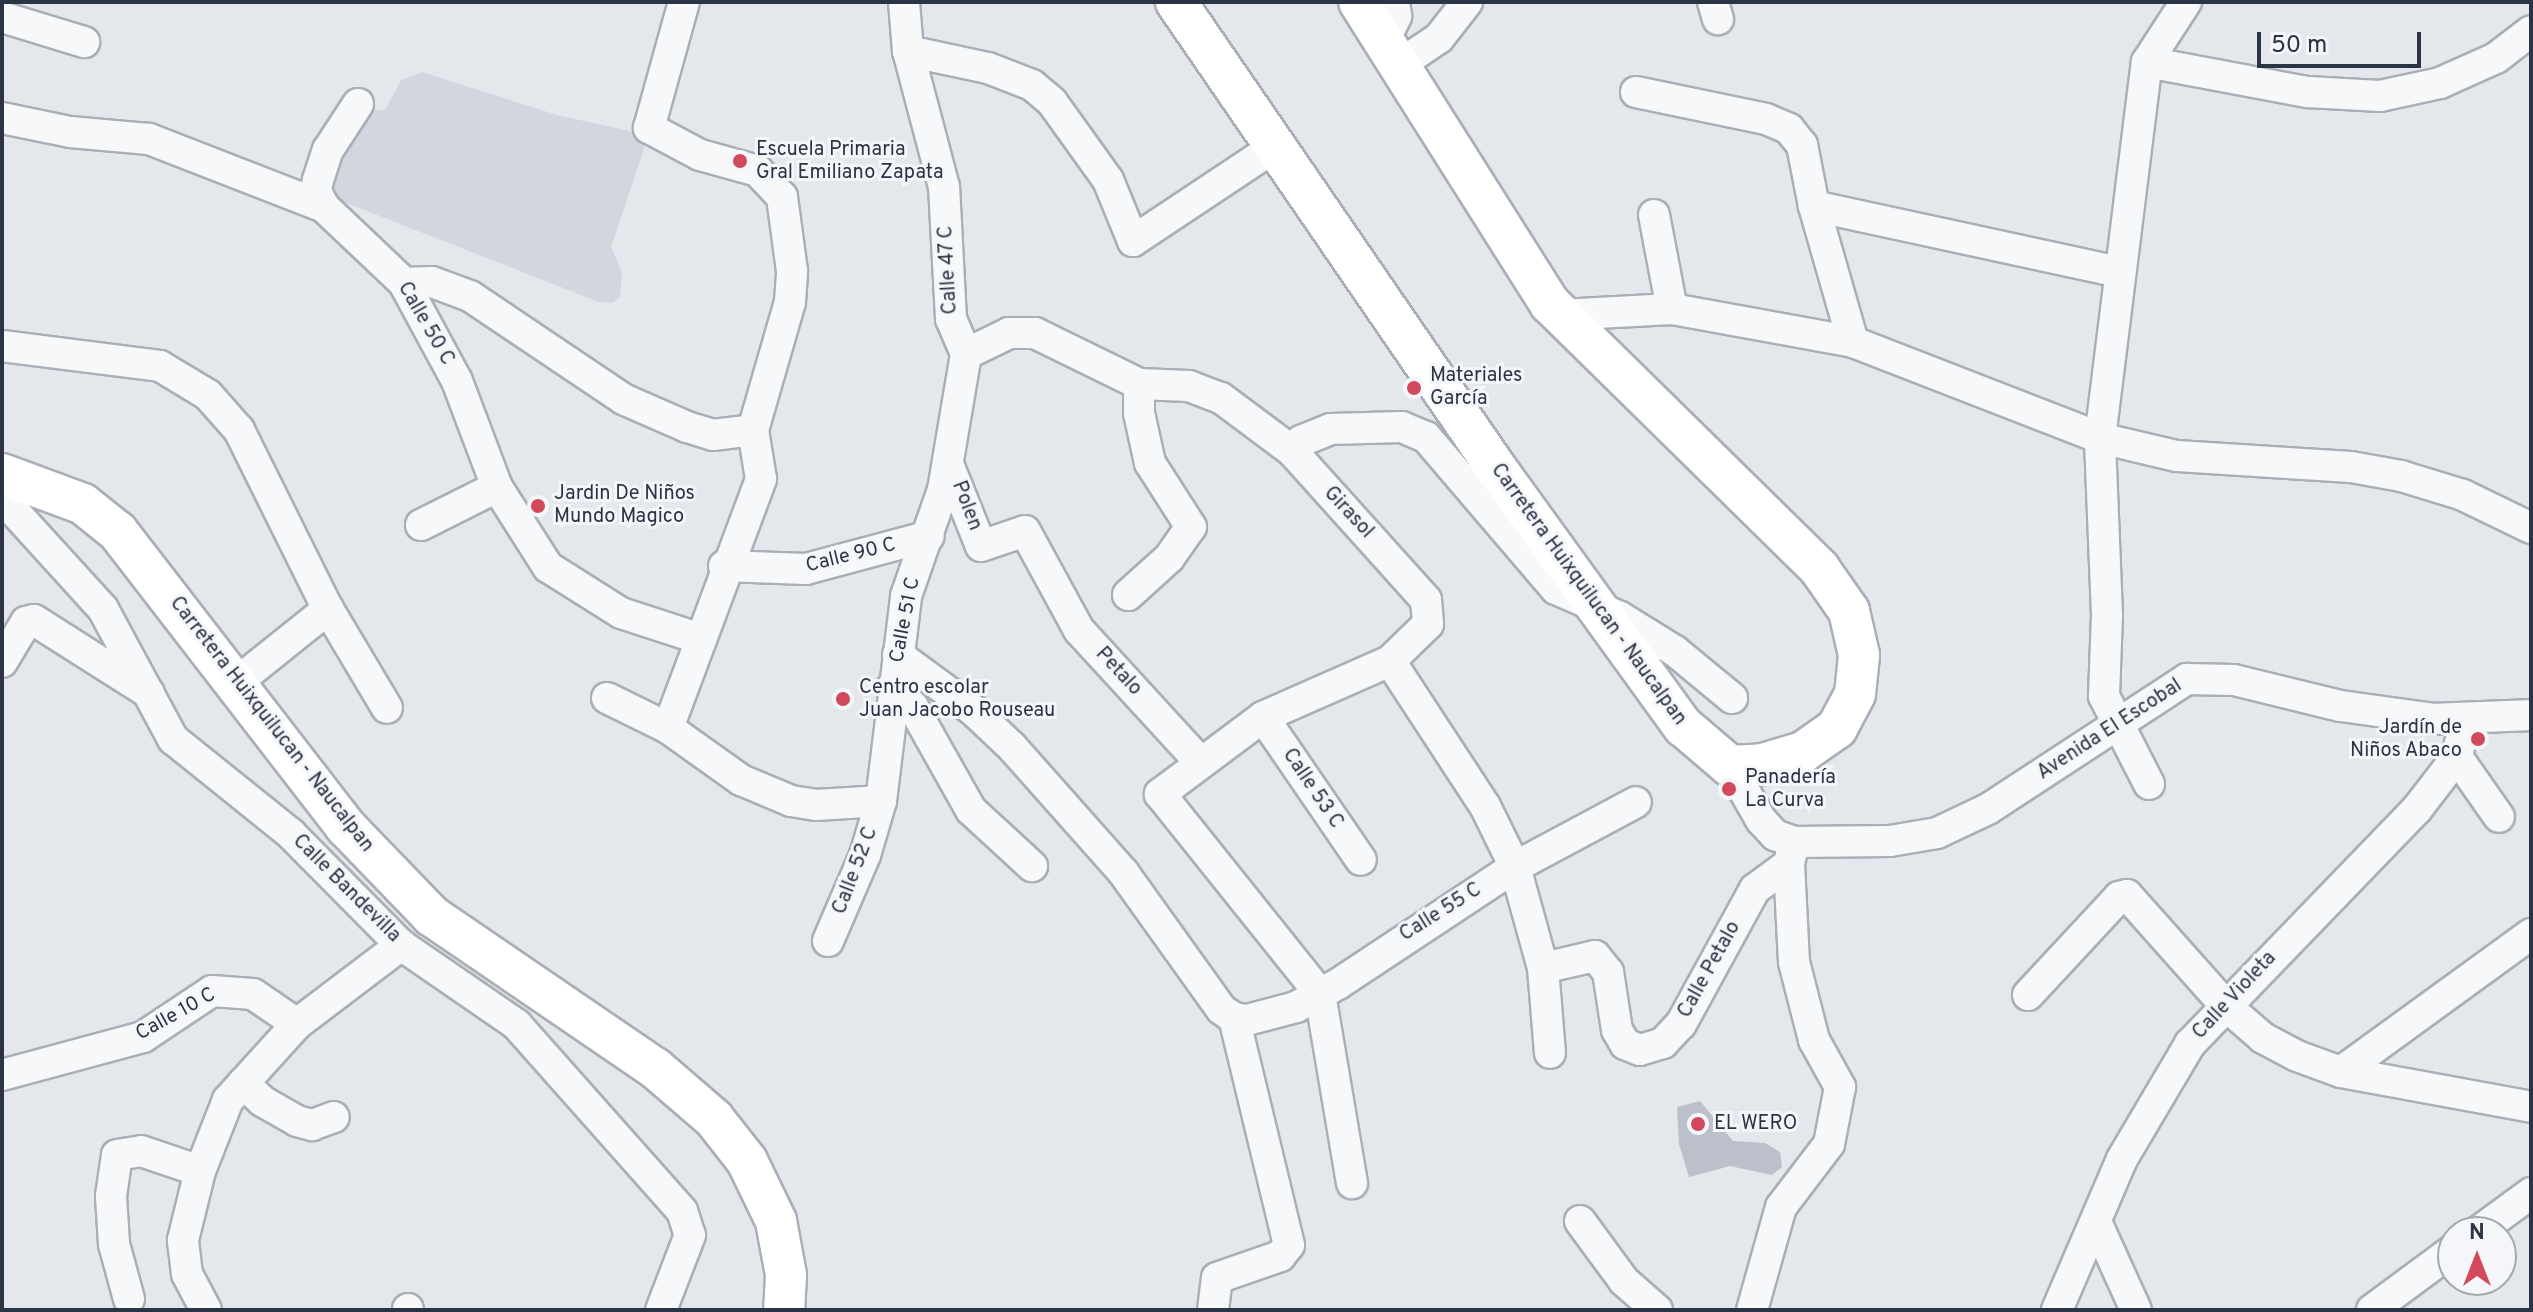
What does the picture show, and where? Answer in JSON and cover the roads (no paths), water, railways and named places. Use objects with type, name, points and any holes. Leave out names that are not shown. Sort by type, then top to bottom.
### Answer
[{"type":"main road","name":"Carretera Huixquilucan - Naucalpan","points":[[1176,2],[1591,602],[1683,726],[1730,766]]},
{"type":"main road","points":[[1359,2],[1506,239],[1560,315],[1819,568],[1849,611],[1859,655],[1855,694],[1837,728],[1803,752],[1763,764],[1730,766]]},
{"type":"main road","name":"Carretera Huixquilucan - Naucalpan","points":[[2,474],[83,504],[118,532],[237,682],[346,827],[432,916],[655,1068],[714,1119],[747,1161],[776,1221],[786,1275],[784,1310]]},
{"type":"street","points":[[668,728],[724,566],[761,479],[753,430],[781,344],[792,271],[782,197],[769,181],[758,171],[700,155],[649,128],[684,2]]},
{"type":"street","name":"Calle 47 C","points":[[904,2],[908,51],[938,153],[946,216],[946,285],[951,319],[966,354]]},
{"type":"street","points":[[1394,2],[1396,16],[1391,53],[1439,38],[1467,2]]},
{"type":"street","points":[[2149,784],[2115,724],[2101,677],[2107,615],[2100,438],[2147,62],[2186,2]]},
{"type":"street","points":[[2,17],[84,42]]},
{"type":"street","points":[[2147,62],[2308,92],[2380,96],[2440,83],[2496,58],[2531,31]]},
{"type":"street","points":[[908,51],[1002,73],[1032,85],[1052,102],[1108,180],[1133,241],[1276,146]]},
{"type":"street","points":[[1636,92],[1766,119],[1789,129],[1802,145],[1814,206],[1853,342]]},
{"type":"street","points":[[324,207],[316,191],[318,180],[328,150],[358,104]]},
{"type":"street","name":"Calle 50 C","points":[[2,118],[70,132],[149,139],[324,207],[404,283],[457,381],[497,487],[532,546],[566,580],[621,613],[701,639]]},
{"type":"street","points":[[1814,206],[2120,272]]},
{"type":"street","points":[[1654,215],[1672,309]]},
{"type":"street","points":[[404,283],[432,282],[470,296],[623,399],[687,427],[713,435],[753,430]]},
{"type":"street","points":[[1560,315],[1672,309],[1853,342],[2100,438],[2177,456],[2351,467],[2401,476],[2463,495],[2531,528]]},
{"type":"street","points":[[929,536],[948,464],[966,354],[1009,333],[1035,333],[1139,384],[1204,389],[1264,425],[1292,451],[1301,441],[1331,429],[1402,427],[1426,437],[1556,589],[1591,602],[1675,651],[1732,698]]},
{"type":"street","points":[[2,346],[160,366],[208,395],[239,430],[328,609],[387,708]]},
{"type":"street","points":[[1128,595],[1163,565],[1191,527],[1150,463],[1139,413],[1139,384]]},
{"type":"street","name":"Girasol","points":[[1292,451],[1426,600],[1428,624],[1390,661],[1263,717],[1199,761],[1160,794],[1320,994]]},
{"type":"street","name":"Polen","points":[[948,464],[981,546],[1025,531],[1046,576]]},
{"type":"street","points":[[421,525],[497,487]]},
{"type":"street","name":"Calle Bandevilla","points":[[2,498],[103,609],[173,739],[189,756],[291,834],[401,945],[516,1024],[682,1211],[690,1235],[661,1310]]},
{"type":"street","name":"Calle 90 C","points":[[724,566],[806,569],[929,536]]},
{"type":"street","name":"Calle 51 C","points":[[881,801],[893,686],[909,584],[929,536]]},
{"type":"street","name":"Petalo","points":[[1046,576],[1079,630],[1199,761]]},
{"type":"street","points":[[237,682],[328,609]]},
{"type":"street","points":[[2,662],[26,622],[34,620],[151,694]]},
{"type":"street","points":[[898,655],[973,710],[1012,747],[1123,872],[1221,1009],[1241,1019],[1290,1239],[1280,1256],[1217,1278],[1213,1310]]},
{"type":"street","points":[[1390,661],[1485,806],[1515,867],[1543,968],[1550,1053]]},
{"type":"street","name":"Avenida El Escobal","points":[[1791,853],[1937,833],[1988,809],[2162,693],[2206,676],[2341,706],[2465,720],[2531,715]]},
{"type":"street","points":[[893,686],[913,707],[952,786],[971,810],[1032,866]]},
{"type":"street","points":[[607,698],[668,728],[741,780],[791,801],[881,801]]},
{"type":"street","name":"Calle 53 C","points":[[1263,717],[1361,860]]},
{"type":"street","name":"Calle Violeta","points":[[2057,1310],[2097,1224],[2122,1159],[2190,1044],[2417,809],[2457,757],[2465,720]]},
{"type":"street","points":[[2457,757],[2499,817]]},
{"type":"street","points":[[1730,766],[1761,820],[1791,853],[1794,962],[1814,1040],[1840,1087],[1838,1112],[1829,1144],[1781,1207],[1752,1310]]},
{"type":"street","name":"Calle 52 C","points":[[828,941],[865,855],[881,801]]},
{"type":"street","name":"Calle 55 C","points":[[1241,1019],[1296,1007],[1320,994],[1515,867],[1636,802]]},
{"type":"street","name":"Calle Petalo","points":[[1543,968],[1595,956],[1608,972],[1617,1030],[1625,1044],[1640,1050],[1663,1043],[1681,1024],[1755,889],[1791,853]]},
{"type":"street","points":[[2028,995],[2124,895],[2225,1005],[2263,1038],[2341,1072],[2531,1107]]},
{"type":"street","points":[[2341,1072],[2531,934]]},
{"type":"street","points":[[206,1310],[183,1255],[200,1171],[216,1123],[243,1083],[297,1024],[401,945]]},
{"type":"street","name":"Calle 10 C","points":[[2,1075],[143,1037],[212,991],[253,994],[297,1024]]},
{"type":"street","points":[[1320,994],[1352,1183]]},
{"type":"street","points":[[243,1083],[262,1101],[297,1121],[312,1125],[334,1117]]},
{"type":"street","points":[[129,1299],[114,1244],[111,1196],[117,1155],[141,1151],[200,1171]]},
{"type":"street","points":[[2506,1216],[2528,1203]]},
{"type":"street","points":[[1580,1221],[1624,1281],[1657,1310]]},
{"type":"street","points":[[2097,1224],[2136,1310]]},
{"type":"street","points":[[2372,1310],[2437,1262]]},
{"type":"place","name":"Escuela Primaria Gral Emiliano Zapata","points":[[740,161]]},
{"type":"place","name":"Materiales García","points":[[1414,388]]},
{"type":"place","name":"Jardin De Niños Mundo Magico","points":[[538,506]]},
{"type":"place","name":"Centro escolar Juan Jacobo Rouseau","points":[[843,699]]},
{"type":"place","name":"Jardín de Niños Abaco","points":[[2478,739]]},
{"type":"place","name":"Panadería La Curva","points":[[1729,789]]},
{"type":"place","name":"EL WERO","points":[[1698,1124]]}]
